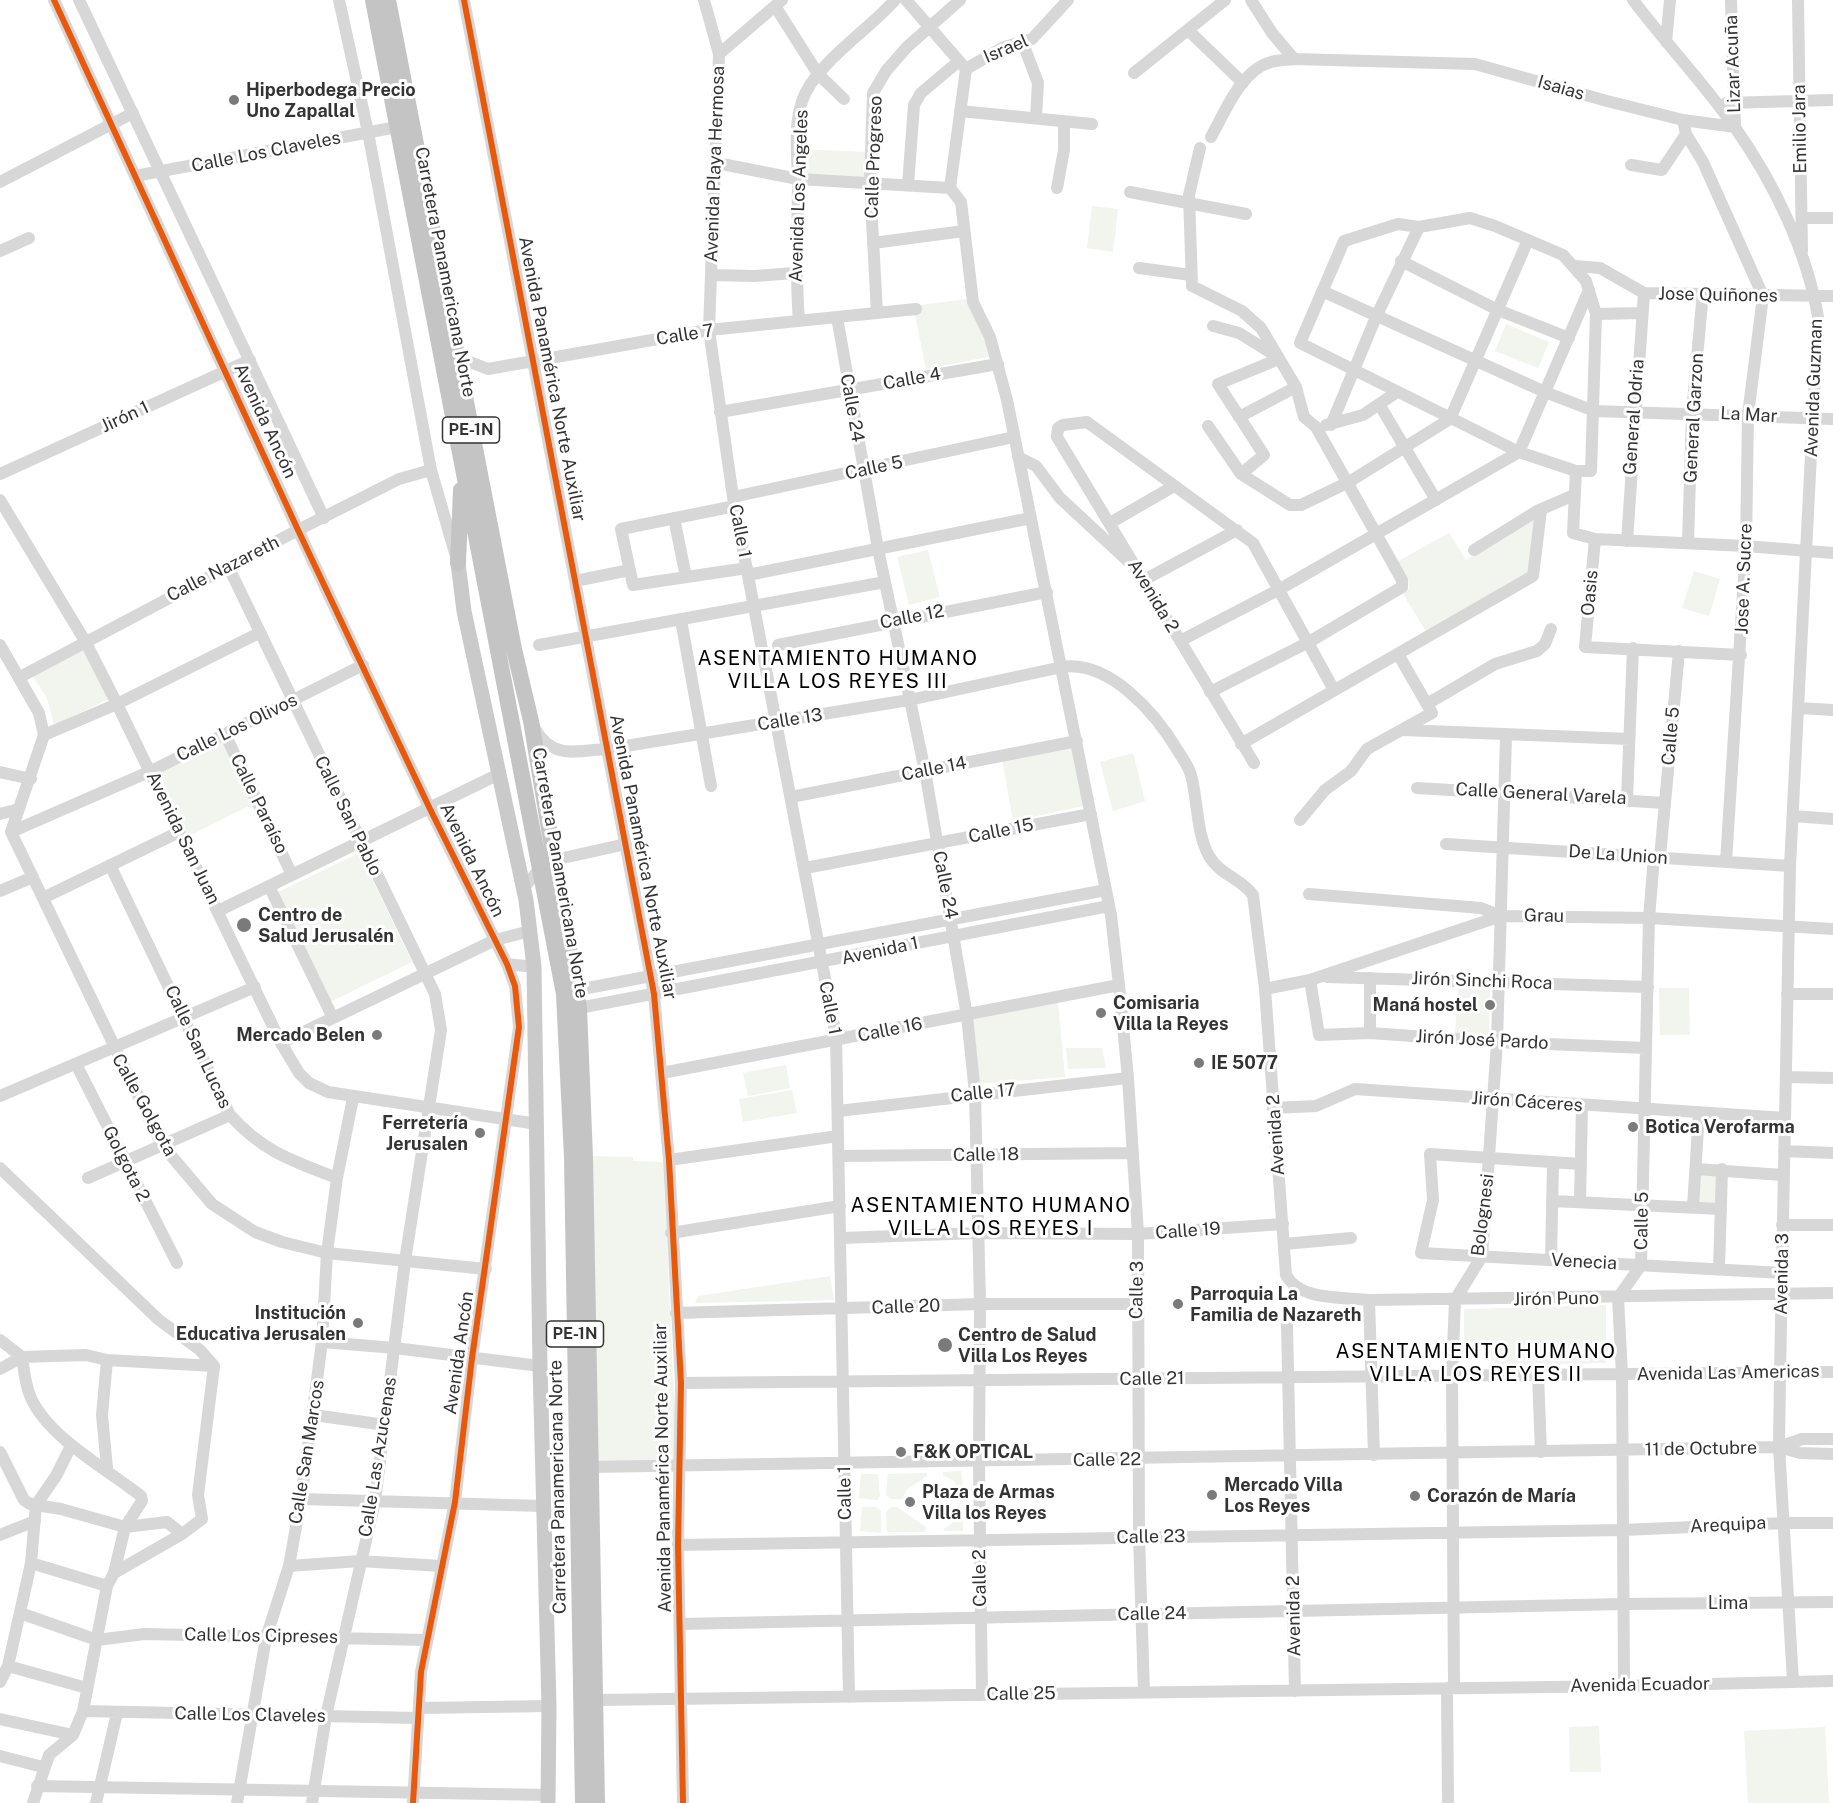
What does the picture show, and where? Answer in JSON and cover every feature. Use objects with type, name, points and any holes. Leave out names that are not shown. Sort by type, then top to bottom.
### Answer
[{"type":"highway","name":"Carretera Panamericana Norte","points":[[373,0],[462,462],[577,990],[585,1157],[597,1803]]},
{"type":"highway","name":"Carretera Panamericana Norte","points":[[388,0],[514,649],[531,721],[566,1011],[572,1169],[583,1803]]},
{"type":"highway","points":[[458,563],[462,462]]},
{"type":"main road","points":[[458,563],[464,611],[497,775],[524,889],[534,967],[540,1366],[549,1706],[548,1799]]},
{"type":"street","name":"Avenida Ancón","points":[[54,0],[298,530],[430,809],[507,964],[514,986],[519,1027],[508,1119],[472,1358],[455,1502],[427,1640],[418,1713],[413,1797]]},
{"type":"street","name":"Avenida Ancón","points":[[80,0],[324,518]]},
{"type":"street","points":[[339,0],[368,132],[431,471],[458,563]]},
{"type":"street","name":"Avenida Panamérica Norte Auxiliar","points":[[464,0],[654,994],[669,1160],[671,1233],[681,1383],[678,1545],[682,1803]]},
{"type":"street","name":"Avenida Playa Hermosa","points":[[704,0],[719,54],[717,163],[709,330]]},
{"type":"street","name":"Avenida Los Angeles","points":[[799,321],[795,273],[798,113],[802,98],[818,74],[895,0]]},
{"type":"street","points":[[717,163],[798,178],[950,188],[960,111],[962,65],[906,0]]},
{"type":"street","name":"Calle Progreso","points":[[877,313],[870,183],[873,93],[886,71],[960,0]]},
{"type":"street","name":"Israel","points":[[908,185],[914,105],[921,93],[962,65],[1032,39],[1041,33],[1068,0]]},
{"type":"street","points":[[1134,73],[1189,32],[1225,0]]},
{"type":"street","points":[[1251,0],[1272,33],[1294,59]]},
{"type":"street","name":"Avenida Guzman","points":[[1633,0],[1735,127],[1764,170],[1802,258],[1818,316],[1790,866]]},
{"type":"street","points":[[1666,42],[1670,0]]},
{"type":"street","name":"Lizar Acuña","points":[[1731,0],[1735,127]]},
{"type":"street","name":"Emilio Jara","points":[[1798,0],[1802,258]]},
{"type":"street","points":[[719,54],[779,3],[818,74],[844,99]]},
{"type":"street","points":[[1189,32],[1243,83],[1211,137]]},
{"type":"street","points":[[1022,41],[1038,83],[1036,118]]},
{"type":"street","name":"Isaias","points":[[1243,83],[1256,70],[1270,62],[1294,59],[1475,64],[1683,120],[1735,127]]},
{"type":"street","points":[[1716,104],[1833,100]]},
{"type":"street","points":[[960,111],[1092,124]]},
{"type":"street","points":[[0,182],[133,113]]},
{"type":"street","points":[[1683,120],[1686,134],[1703,162],[1763,296]]},
{"type":"street","points":[[1057,188],[1064,150],[1064,121]]},
{"type":"street","name":"Calle Los Claveles","points":[[135,176],[398,127]]},
{"type":"street","points":[[1631,165],[1662,170],[1686,134]]},
{"type":"street","points":[[1200,148],[1189,195],[1192,286],[1242,311],[1253,320],[1296,387],[1304,417],[1316,427],[1349,482],[1402,580],[1402,587],[1309,642],[1210,692]]},
{"type":"street","name":"Calle 3","points":[[950,188],[961,202],[973,302],[990,337],[998,364],[1047,592],[1109,906],[1128,1078],[1138,1234],[1136,1304],[1140,1460],[1139,1537],[1144,1692]]},
{"type":"street","points":[[1130,192],[1246,214]]},
{"type":"street","points":[[1470,218],[1528,240],[1563,255],[1575,266],[1589,290],[1596,314],[1591,471],[1576,471],[1519,452],[1352,371],[1300,343],[1344,241],[1398,224],[1419,227],[1470,218]]},
{"type":"street","points":[[1802,218],[1833,218]]},
{"type":"street","points":[[1331,425],[1376,317],[1419,227]]},
{"type":"street","points":[[873,243],[964,231]]},
{"type":"street","points":[[0,251],[29,238]]},
{"type":"street","points":[[1208,426],[1241,474],[1290,505],[1301,505],[1349,482],[1450,419],[1528,240]]},
{"type":"street","points":[[1401,261],[1498,310],[1569,338]]},
{"type":"street","name":"Jose Quiñones","points":[[1575,266],[1600,268],[1644,293],[1703,292],[1763,296],[1833,296]]},
{"type":"street","points":[[1138,268],[1191,275]]},
{"type":"street","points":[[711,275],[795,273]]},
{"type":"street","points":[[1179,641],[1280,589],[1519,452],[1589,290]]},
{"type":"street","points":[[1322,291],[1545,392],[1594,411]]},
{"type":"street","name":"General Garzon","points":[[1688,543],[1692,412],[1703,292]]},
{"type":"street","name":"General Odria","points":[[1627,541],[1634,411],[1644,293]]},
{"type":"street","name":"Jose A. Sucre","points":[[1726,862],[1741,655],[1746,546],[1748,415],[1763,296]]},
{"type":"street","name":"Calle 7","points":[[457,357],[488,369],[709,330],[915,309]]},
{"type":"street","points":[[1596,314],[1642,313]]},
{"type":"street","name":"Calle 24","points":[[837,317],[848,390],[878,549],[925,771],[967,1016],[975,1094],[980,1304],[979,1461]]},
{"type":"street","points":[[1213,326],[1239,333],[1279,359]]},
{"type":"street","name":"Calle 1","points":[[709,330],[734,501],[805,868],[820,963],[837,1040],[849,1697]]},
{"type":"street","points":[[1241,474],[1264,455],[1218,384],[1279,359]]},
{"type":"street","name":"Jirón 1","points":[[0,474],[250,360]]},
{"type":"street","name":"Calle 4","points":[[720,412],[998,364]]},
{"type":"street","points":[[1239,417],[1296,387]]},
{"type":"street","points":[[1316,427],[1363,415],[1397,392]]},
{"type":"street","points":[[1379,404],[1436,500]]},
{"type":"street","name":"La Mar","points":[[1594,411],[1692,412],[1833,419]]},
{"type":"street","name":"Avenida 2","points":[[1174,486],[1087,422],[1058,428],[1057,437],[1254,763]]},
{"type":"street","name":"Calle 5","points":[[630,570],[621,529],[1014,437]]},
{"type":"street","points":[[1018,457],[1036,466],[1060,498],[1141,575],[1237,530]]},
{"type":"street","name":"Calle Nazareth","points":[[20,677],[85,640],[399,479],[431,471]]},
{"type":"street","points":[[1576,471],[1573,534],[1595,539],[1746,546],[1833,553]]},
{"type":"street","points":[[1110,523],[1174,486],[1237,530],[1253,543],[1334,690]]},
{"type":"street","points":[[1473,550],[1541,510],[1574,495]]},
{"type":"street","name":"Avenida San Juan","points":[[0,500],[85,640],[151,771],[281,1043],[299,1073],[309,1083],[328,1092],[353,1098],[537,1124]]},
{"type":"street","points":[[1241,744],[1533,576],[1541,510]]},
{"type":"street","points":[[674,518],[686,577]]},
{"type":"street","points":[[575,581],[630,570],[633,585],[686,577],[747,572],[878,549],[1031,518]]},
{"type":"street","name":"Oasis","points":[[1595,539],[1585,646],[1633,648]]},
{"type":"street","name":"Calle San Pablo","points":[[228,566],[435,994],[441,1030],[429,1108]]},
{"type":"street","points":[[539,645],[885,582]]},
{"type":"street","name":"Calle 12","points":[[778,645],[893,620],[1047,592]]},
{"type":"street","points":[[681,620],[711,786]]},
{"type":"street","points":[[1427,704],[1495,664],[1537,651],[1545,644],[1551,629]]},
{"type":"street","points":[[44,735],[117,704],[259,633]]},
{"type":"street","points":[[1627,799],[1633,648],[1741,655]]},
{"type":"street","name":"Calle 5","points":[[1618,1298],[1641,1265],[1649,918],[1665,803],[1679,651]]},
{"type":"street","points":[[2,652],[20,677],[39,713],[44,735],[31,779],[11,832]]},
{"type":"street","points":[[1300,820],[1325,789],[1351,771],[1367,749],[1432,713],[1398,654]]},
{"type":"street","name":"Calle Los Olivos","points":[[11,832],[151,771],[363,665]]},
{"type":"street","name":"Calle 13","points":[[531,721],[541,739],[552,749],[567,752],[608,749],[909,700],[1076,665],[1092,670],[1144,703],[1169,735],[1191,772],[1204,844],[1210,857],[1227,876],[1249,889]]},
{"type":"street","points":[[1799,708],[1833,710]]},
{"type":"street","points":[[1402,730],[1506,736],[1629,739]]},
{"type":"street","name":"Calle Paraíso","points":[[225,734],[292,875]]},
{"type":"street","name":"Bolognesi","points":[[1448,1803],[1453,1607],[1452,1376],[1455,1300],[1482,1256],[1497,1042],[1506,736]]},
{"type":"street","name":"Calle 14","points":[[791,797],[1077,741]]},
{"type":"street","points":[[0,772],[31,779]]},
{"type":"street","points":[[218,911],[497,775]]},
{"type":"street","name":"Calle General Varela","points":[[1417,788],[1665,803]]},
{"type":"street","points":[[0,814],[19,809]]},
{"type":"street","name":"Calle 15","points":[[805,868],[1091,814]]},
{"type":"street","points":[[1793,816],[1833,819]]},
{"type":"street","name":"Calle Golgota","points":[[11,832],[113,1048],[162,1145],[197,1189],[230,1218],[255,1232],[282,1242],[327,1253],[486,1269]]},
{"type":"street","points":[[43,898],[179,832]]},
{"type":"street","points":[[524,889],[548,863],[626,844]]},
{"type":"street","name":"De La Union","points":[[1446,844],[1790,866]]},
{"type":"street","name":"Calle San Lucas","points":[[110,865],[230,1115],[248,1135],[266,1149],[337,1178]]},
{"type":"street","name":"Avenida 3","points":[[1790,866],[1779,1447],[1793,1682]]},
{"type":"street","points":[[0,891],[33,877]]},
{"type":"street","points":[[269,886],[332,1016]]},
{"type":"street","name":"Avenida 2","points":[[1249,889],[1253,895],[1265,989],[1286,1275]]},
{"type":"street","name":"Avenida 1","points":[[577,990],[1106,890]]},
{"type":"street","points":[[1309,894],[1481,908],[1501,915]]},
{"type":"street","name":"Avenida 1","points":[[579,1008],[1109,906]]},
{"type":"street","name":"Grau","points":[[1265,989],[1314,979],[1501,915],[1649,918],[1833,929]]},
{"type":"street","points":[[281,1043],[332,1016],[495,940],[530,931]]},
{"type":"street","points":[[507,964],[534,967]]},
{"type":"street","points":[[1370,978],[1370,1033]]},
{"type":"street","name":"Jirón Sinchi Roca","points":[[1314,979],[1499,981],[1648,987]]},
{"type":"street","name":"Jirón José Pardo","points":[[1314,979],[1319,1035],[1370,1033],[1497,1042],[1646,1048]]},
{"type":"street","name":"Calle 16","points":[[662,1073],[1119,985]]},
{"type":"street","points":[[0,1096],[255,987]]},
{"type":"street","points":[[1787,994],[1833,994]]},
{"type":"street","name":"Golgota 2","points":[[76,1064],[177,1263]]},
{"type":"street","points":[[1786,1077],[1833,1078]]},
{"type":"street","name":"Calle 17","points":[[838,1111],[1128,1078]]},
{"type":"street","name":"Jirón Cáceres","points":[[1274,1108],[1316,1106],[1354,1089],[1785,1118]]},
{"type":"street","name":"Calle San Marcos","points":[[237,1803],[266,1638],[289,1566],[301,1499],[322,1342],[327,1253],[337,1178],[353,1098]]},
{"type":"street","points":[[1580,1202],[1582,1105]]},
{"type":"street","name":"Calle Las Azucenas","points":[[313,1797],[326,1716],[375,1501],[405,1261],[429,1108]]},
{"type":"street","points":[[1693,1207],[1699,1112]]},
{"type":"street","points":[[88,1178],[230,1115]]},
{"type":"street","points":[[669,1160],[838,1136]]},
{"type":"street","points":[[1784,1151],[1833,1153]]},
{"type":"street","name":"Calle 18","points":[[839,1156],[1133,1153]]},
{"type":"street","name":"Venecia","points":[[1489,1160],[1430,1154],[1433,1200],[1421,1253],[1782,1273]]},
{"type":"street","points":[[1489,1160],[1581,1164]]},
{"type":"street","points":[[1551,1260],[1553,1163]]},
{"type":"street","points":[[0,1168],[159,1320],[209,1358],[214,1366],[198,1495],[202,1519],[182,1534],[114,1573]]},
{"type":"street","points":[[1696,1168],[1784,1174]]},
{"type":"street","points":[[1719,1269],[1722,1169]]},
{"type":"street","points":[[1552,1201],[1642,1203],[1721,1209]]},
{"type":"street","points":[[671,1233],[840,1206]]},
{"type":"street","name":"Calle 19","points":[[842,1238],[978,1233],[1138,1234],[1283,1224]]},
{"type":"street","points":[[1782,1226],[1833,1225]]},
{"type":"street","points":[[1284,1244],[1351,1238]]},
{"type":"street","name":"Jirón Puno","points":[[1286,1275],[1296,1288],[1311,1294],[1369,1300],[1833,1293]]},
{"type":"street","points":[[1618,1298],[1622,1374],[1624,1686]]},
{"type":"street","points":[[1369,1300],[1374,1455]]},
{"type":"street","name":"Calle 20","points":[[676,1313],[980,1304],[1136,1304]]},
{"type":"street","name":"Avenida 2","points":[[1287,1324],[1295,1691]]},
{"type":"street","points":[[0,1340],[22,1357],[27,1389],[34,1405],[71,1446],[107,1468],[141,1496],[140,1506],[125,1527],[114,1573],[107,1586],[83,1712],[73,1735],[54,1750],[43,1767],[33,1803]]},
{"type":"street","points":[[322,1342],[395,1348],[540,1366]]},
{"type":"street","points":[[0,1369],[22,1357],[86,1355],[107,1360],[214,1366]]},
{"type":"street","points":[[107,1360],[102,1415],[107,1468]]},
{"type":"street","name":"Avenida Las Americas","points":[[1622,1374],[1833,1372]]},
{"type":"street","name":"Calle 21","points":[[681,1383],[1622,1374]]},
{"type":"street","points":[[1538,1375],[1541,1452]]},
{"type":"street","points":[[314,1415],[385,1425]]},
{"type":"street","name":"11 de Octubre","points":[[1779,1447],[1802,1439],[1833,1439]]},
{"type":"street","points":[[30,1502],[56,1476],[71,1446]]},
{"type":"street","name":"11 de Octubre","points":[[1623,1451],[1779,1447],[1800,1453],[1833,1454]]},
{"type":"street","name":"Calle 22","points":[[590,1467],[1291,1458],[1623,1451]]},
{"type":"street","points":[[0,1452],[30,1502],[35,1521],[31,1563],[8,1666],[0,1682]]},
{"type":"street","name":"Calle 2","points":[[979,1461],[982,1695]]},
{"type":"street","points":[[301,1499],[543,1506]]},
{"type":"street","points":[[30,1502],[125,1527],[167,1522],[182,1534]]},
{"type":"street","points":[[0,1535],[35,1521]]},
{"type":"street","name":"Arequipa","points":[[1623,1530],[1785,1522],[1833,1523]]},
{"type":"street","name":"Calle 23","points":[[678,1545],[1623,1530]]},
{"type":"street","points":[[289,1566],[360,1561],[441,1566]]},
{"type":"street","points":[[31,1563],[107,1586]]},
{"type":"street","name":"Lima","points":[[1624,1604],[1833,1602]]},
{"type":"street","name":"Calle 24","points":[[680,1624],[1624,1604]]},
{"type":"street","points":[[20,1613],[97,1640]]},
{"type":"street","name":"Calle Los Cipreses","points":[[97,1640],[144,1634],[427,1640]]},
{"type":"street","points":[[8,1666],[87,1688]]},
{"type":"street","name":"Avenida Ecuador","points":[[1450,1688],[1833,1681]]},
{"type":"street","name":"Calle 25","points":[[596,1700],[1450,1688]]},
{"type":"street","name":"Calle Los Claveles","points":[[83,1712],[326,1716],[549,1706]]},
{"type":"street","points":[[96,1803],[117,1713]]},
{"type":"street","points":[[0,1719],[73,1735]]},
{"type":"street","points":[[0,1756],[43,1767]]},
{"type":"street","points":[[37,1786],[239,1789],[313,1797],[548,1799]]},
{"type":"shaded area","points":[[799,149],[866,152],[865,178],[804,175]]},
{"type":"shaded area","points":[[1092,206],[1118,209],[1113,252],[1087,248]]},
{"type":"shaded area","points":[[968,299],[993,356],[926,369],[913,306]]},
{"type":"shaded area","points":[[1506,324],[1549,342],[1538,368],[1495,351]]},
{"type":"shaded area","points":[[1535,520],[1531,573],[1427,633],[1403,594],[1409,589],[1408,578],[1398,561],[1449,533],[1466,560],[1528,521]]},
{"type":"shaded area","points":[[928,550],[940,597],[909,605],[897,557]]},
{"type":"shaded area","points":[[1694,571],[1720,579],[1709,616],[1682,608]]},
{"type":"shaded area","points":[[82,648],[109,699],[54,725],[47,698],[31,674]]},
{"type":"shaded area","points":[[223,739],[255,807],[247,807],[187,837],[158,774],[160,770]]},
{"type":"shaded area","points":[[1073,745],[1083,806],[1013,821],[1002,759]]},
{"type":"shaded area","points":[[1133,753],[1145,801],[1113,811],[1100,762]]},
{"type":"shaded area","points":[[357,854],[362,858],[412,962],[330,1002],[278,892]]},
{"type":"shaded area","points":[[1458,983],[1490,985],[1489,1037],[1455,1035]]},
{"type":"shaded area","points":[[1659,988],[1689,988],[1690,1035],[1660,1035]]},
{"type":"shaded area","points":[[1058,1003],[1065,1077],[976,1084],[972,1019]]},
{"type":"shaded area","points":[[1066,1048],[1102,1048],[1106,1068],[1068,1069]]},
{"type":"shaded area","points":[[786,1065],[790,1088],[748,1096],[743,1073]]},
{"type":"shaded area","points":[[792,1090],[797,1113],[743,1122],[739,1099]]},
{"type":"shaded area","points":[[592,1156],[633,1157],[633,1161],[663,1162],[677,1458],[673,1462],[595,1463]]},
{"type":"shaded area","points":[[1698,1170],[1718,1171],[1717,1203],[1697,1202]]},
{"type":"shaded area","points":[[830,1276],[834,1300],[695,1303],[698,1296]]},
{"type":"shaded area","points":[[1606,1305],[1606,1363],[1497,1366],[1478,1344],[1464,1354],[1464,1309]]},
{"type":"shaded area","points":[[961,1471],[963,1487],[957,1489],[954,1481],[943,1475],[943,1472]]},
{"type":"shaded area","points":[[927,1473],[927,1476],[906,1490],[903,1499],[890,1499],[886,1495],[888,1474]]},
{"type":"shaded area","points":[[861,1474],[878,1474],[880,1496],[877,1500],[859,1498]]},
{"type":"shaded area","points":[[862,1507],[876,1507],[881,1511],[881,1533],[860,1531]]},
{"type":"shaded area","points":[[891,1507],[897,1507],[926,1527],[925,1532],[887,1532],[886,1512]]},
{"type":"shaded area","points":[[959,1518],[963,1518],[963,1531],[944,1531],[944,1529]]},
{"type":"shaded area","points":[[1599,1726],[1601,1772],[1570,1772],[1569,1727]]},
{"type":"shaded area","points":[[1825,1727],[1829,1803],[1748,1803],[1744,1731]]},
{"type":"cycle path","points":[[54,0],[298,530],[430,809],[507,964],[515,986],[519,1027],[472,1358],[455,1502],[421,1672],[413,1803]]},
{"type":"cycle path","points":[[464,0],[654,994],[669,1160],[681,1383],[678,1545],[683,1803]]},
{"type":"place","name":"Hiperbodega Precio Uno Zapallal","points":[[234,100]]},
{"type":"place","name":"Centro de Salud Jerusalén","points":[[244,925]]},
{"type":"place","name":"Maná hostel","points":[[1490,1005]]},
{"type":"place","name":"Comisaria Villa la Reyes","points":[[1101,1013]]},
{"type":"place","name":"Mercado Belen","points":[[377,1035]]},
{"type":"place","name":"IE 5077","points":[[1199,1063]]},
{"type":"place","name":"Botica Verofarma","points":[[1633,1127]]},
{"type":"place","name":"Ferretería Jerusalen","points":[[480,1133]]},
{"type":"place","name":"Parroquia La Familia de Nazareth","points":[[1178,1304]]},
{"type":"place","name":"Institución Educativa Jerusalen","points":[[358,1323]]},
{"type":"place","name":"Centro de Salud Villa Los Reyes","points":[[945,1345]]},
{"type":"place","name":"F&K OPTICAL","points":[[901,1452]]},
{"type":"place","name":"Mercado Villa Los Reyes","points":[[1212,1495]]},
{"type":"place","name":"Corazón de María","points":[[1415,1496]]},
{"type":"place","name":"Plaza de Armas Villa los Reyes","points":[[910,1502]]},
{"type":"district","name":"ASENTAMIENTO HUMANO VILLA LOS REYES III","points":[[838,670]]},
{"type":"district","name":"ASENTAMIENTO HUMANO VILLA LOS REYES I","points":[[991,1218]]},
{"type":"district","name":"ASENTAMIENTO HUMANO VILLA LOS REYES II","points":[[1476,1364]]}]
